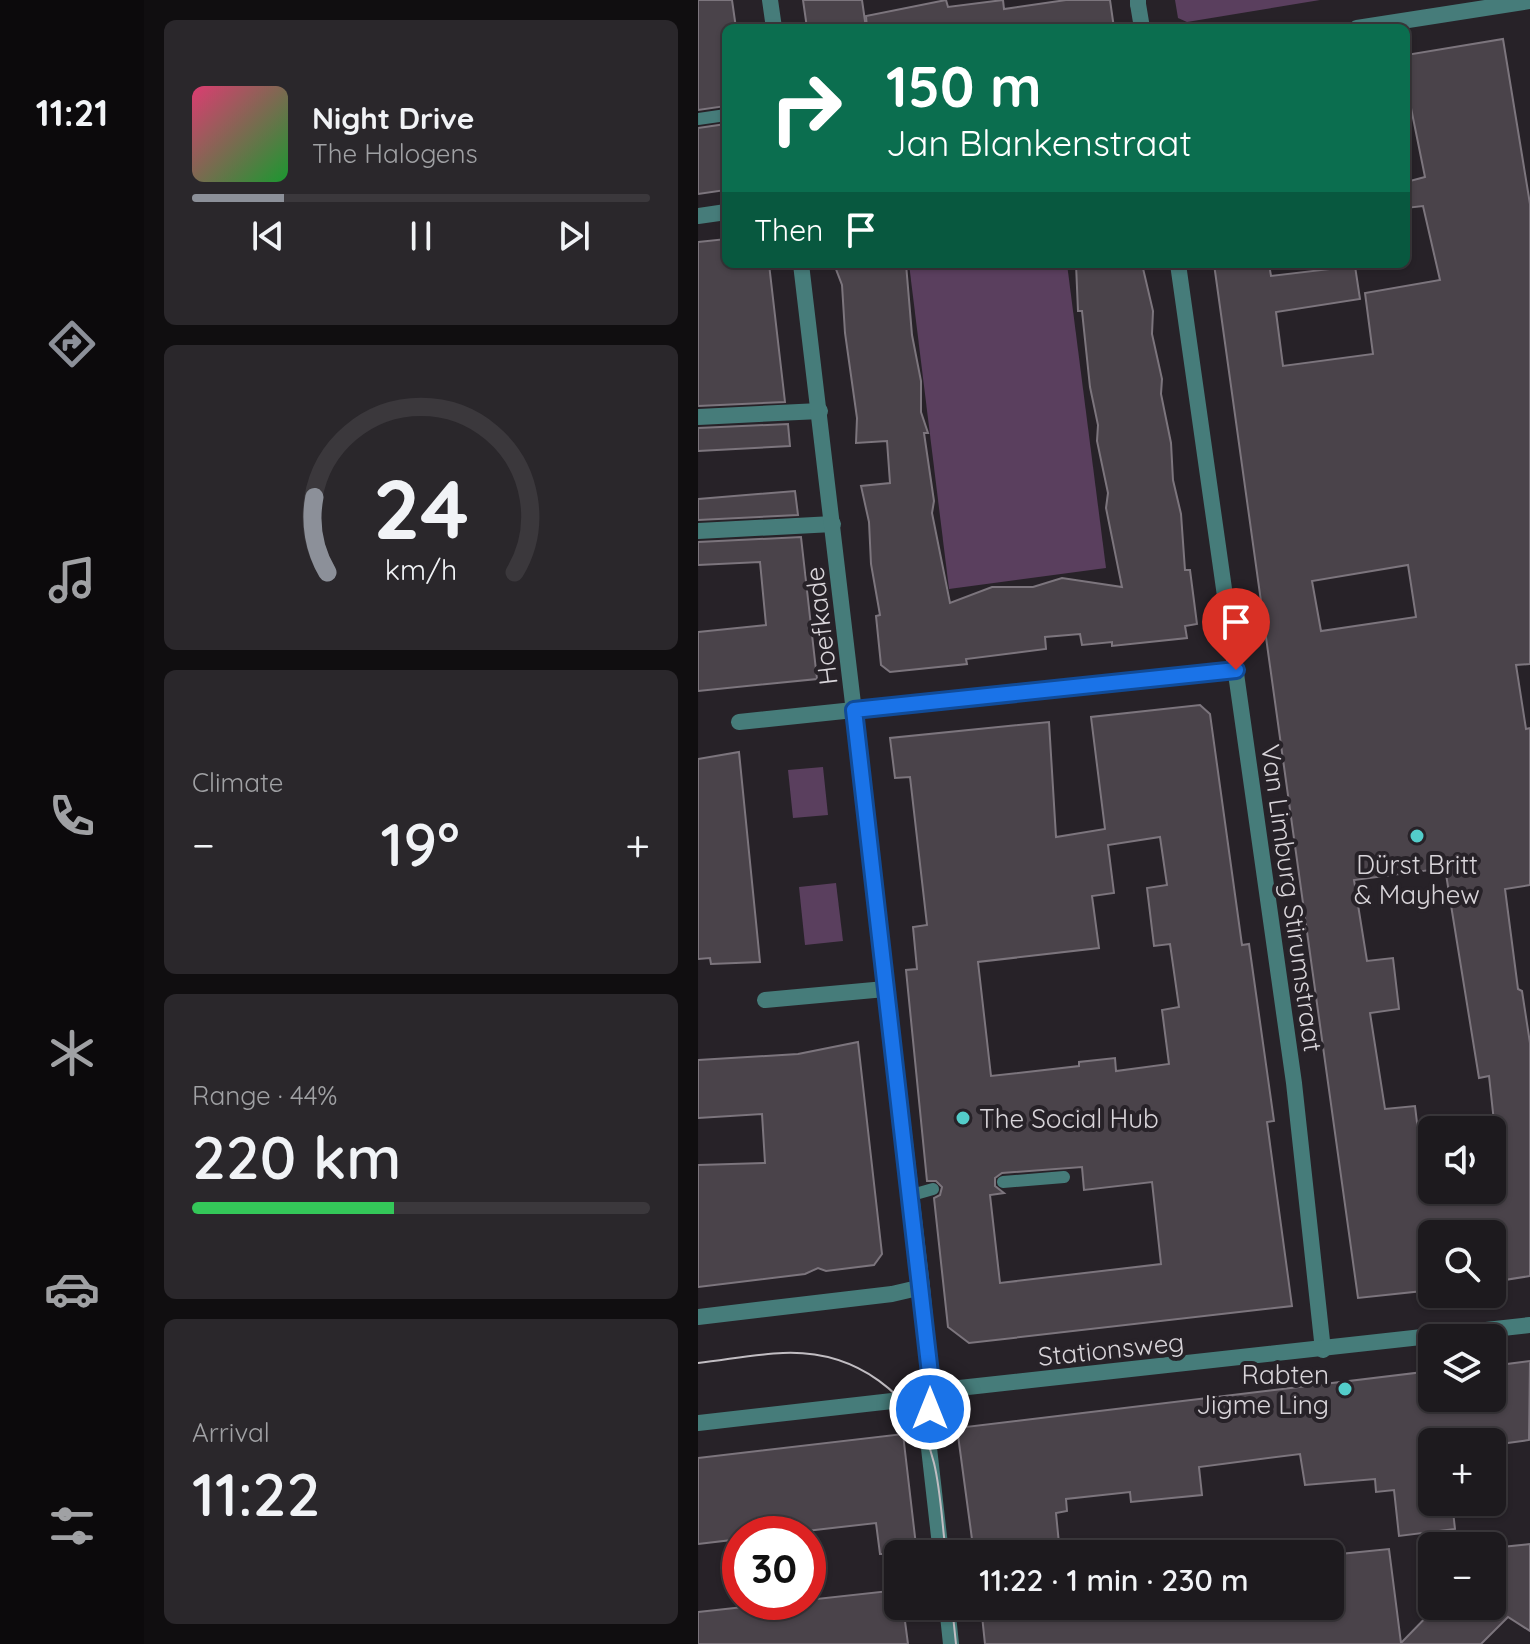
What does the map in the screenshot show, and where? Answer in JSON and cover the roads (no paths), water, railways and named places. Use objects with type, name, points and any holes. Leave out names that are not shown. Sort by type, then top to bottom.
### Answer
[{"type":"street","points":[[770,0],[773,24]]},
{"type":"street","points":[[1383,24],[1530,1]]},
{"type":"street","points":[[1138,2],[1141,24]]},
{"type":"street","points":[[698,216],[722,213]]},
{"type":"street","name":"Hoefkade","points":[[802,268],[922,1287],[932,1391],[928,1426],[940,1540]]},
{"type":"street","name":"Van Limburg Stirumstraat","points":[[1179,268],[1294,1083],[1323,1350]]},
{"type":"street","points":[[698,417],[820,411]]},
{"type":"street","points":[[698,531],[833,524]]},
{"type":"street","points":[[739,722],[1236,670]]},
{"type":"street","points":[[765,1000],[885,989]]},
{"type":"street","points":[[698,1317],[892,1294],[922,1287]]},
{"type":"street","name":"Stationsweg","points":[[698,1423],[901,1400],[932,1391],[1530,1325]]},
{"type":"street","points":[[948,1620],[951,1644]]},
{"type":"lane","points":[[698,119],[722,116]]},
{"type":"lane","points":[[1003,1182],[1064,1177]]},
{"type":"lane","points":[[912,1195],[933,1189]]},
{"type":"tram line","points":[[698,1363],[783,1353],[809,1354],[834,1359],[879,1381],[913,1416],[926,1438],[936,1474],[945,1540]]},
{"type":"tram line","points":[[953,1620],[956,1644]]},
{"type":"place","name":"Dürst Britt & Mayhew","points":[[1417,836]]},
{"type":"place","name":"The Social Hub","points":[[963,1118]]},
{"type":"place","name":"Rabten Jigme Ling","points":[[1345,1389]]}]
